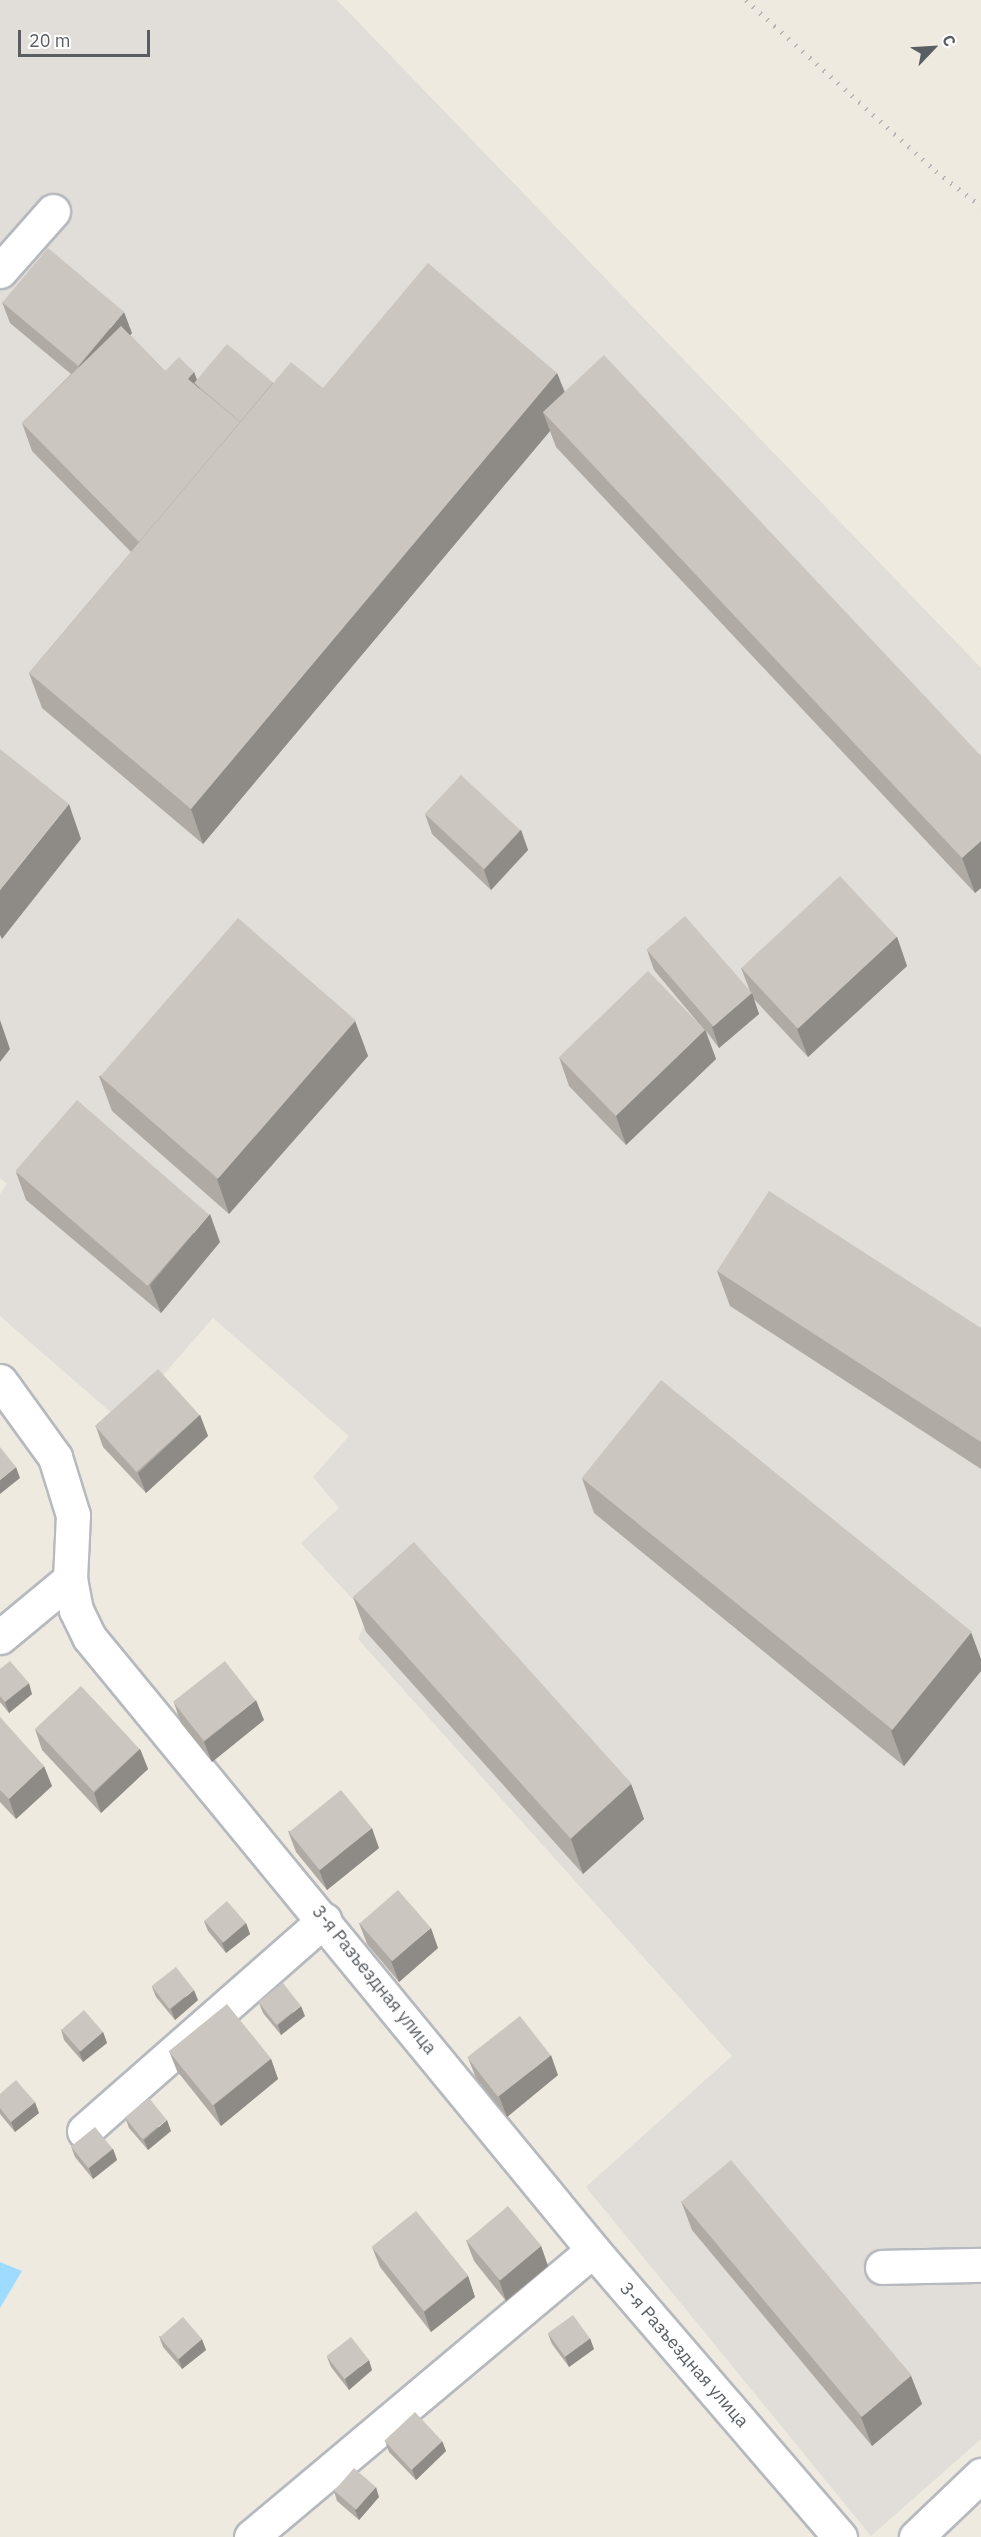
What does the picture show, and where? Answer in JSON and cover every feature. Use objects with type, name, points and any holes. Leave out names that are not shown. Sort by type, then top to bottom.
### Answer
[{"type":"street","points":[[0,271],[52,212]]},
{"type":"street","name":"3-я Разъездная улица","points":[[0,1381],[55,1457],[73,1515],[70,1579],[76,1610],[89,1637],[594,2250],[840,2537]]},
{"type":"street","points":[[0,1637],[70,1579]]},
{"type":"street","points":[[84,2131],[324,1920]]},
{"type":"street","points":[[251,2537],[594,2250]]},
{"type":"street","points":[[882,2267],[981,2265]]},
{"type":"street","points":[[916,2537],[981,2475]]},
{"type":"shaded area","points":[[0,0],[337,0],[981,668],[981,2439],[871,2536],[586,2187],[732,2056],[358,1639],[368,1616],[301,1543],[339,1508],[313,1477],[349,1436],[213,1318],[122,1422],[0,1316],[0,1194],[7,1184],[0,1178]]},
{"type":"water","points":[[0,2262],[22,2271],[0,2308]]},
{"type":"building","points":[[48,248],[124,312],[78,366],[2,302]]},
{"type":"building","points":[[428,263],[557,373],[191,809],[29,673],[291,362],[323,388]]},
{"type":"building","points":[[121,326],[165,371],[179,357],[194,372],[188,379],[240,422],[139,542],[22,423]]},
{"type":"building","points":[[227,344],[273,383],[240,422],[194,383]]},
{"type":"building","points":[[604,355],[981,756],[981,841],[962,858],[543,412]]},
{"type":"building","points":[[0,749],[69,804],[0,890]]},
{"type":"building","points":[[461,775],[520,830],[484,869],[425,814]]},
{"type":"building","points":[[840,876],[897,937],[798,1029],[741,968]]},
{"type":"building","points":[[685,916],[752,993],[713,1026],[647,949]]},
{"type":"building","points":[[238,918],[356,1020],[218,1179],[100,1076]]},
{"type":"building","points":[[648,971],[705,1030],[616,1116],[559,1057]]},
{"type":"building","points":[[77,1100],[209,1215],[147,1286],[15,1171]]},
{"type":"building","points":[[769,1191],[981,1328],[981,1442],[717,1271]]},
{"type":"building","points":[[158,1369],[199,1415],[136,1472],[95,1426]]},
{"type":"building","points":[[661,1380],[972,1632],[893,1730],[582,1478]]},
{"type":"building","points":[[0,1447],[16,1467],[0,1480]]},
{"type":"building","points":[[414,1542],[631,1784],[571,1838],[353,1597]]},
{"type":"building","points":[[10,1661],[29,1683],[5,1702],[0,1696],[0,1669]]},
{"type":"building","points":[[225,1661],[256,1700],[204,1741],[173,1702]]},
{"type":"building","points":[[81,1686],[140,1749],[94,1792],[35,1729]]},
{"type":"building","points":[[0,1717],[44,1766],[9,1799],[0,1790]]},
{"type":"building","points":[[341,1790],[372,1828],[320,1870],[289,1832]]},
{"type":"building","points":[[398,1890],[431,1928],[392,1961],[360,1923]]},
{"type":"building","points":[[227,1901],[246,1923],[223,1943],[204,1921]]},
{"type":"building","points":[[176,1967],[194,1990],[169,2009],[152,1986]]},
{"type":"building","points":[[283,1983],[301,2006],[276,2025],[259,2002]]},
{"type":"building","points":[[227,2004],[271,2058],[213,2106],[169,2051]]},
{"type":"building","points":[[84,2010],[103,2032],[80,2052],[61,2030]]},
{"type":"building","points":[[520,2016],[551,2055],[498,2097],[467,2057]]},
{"type":"building","points":[[16,2080],[35,2102],[11,2122],[0,2108],[0,2094]]},
{"type":"building","points":[[149,2098],[167,2120],[143,2139],[125,2118]]},
{"type":"building","points":[[95,2127],[113,2149],[89,2168],[71,2147]]},
{"type":"building","points":[[731,2160],[912,2375],[862,2417],[681,2202]]},
{"type":"building","points":[[508,2206],[541,2246],[500,2281],[467,2241]]},
{"type":"building","points":[[416,2211],[468,2276],[424,2311],[372,2247]]},
{"type":"building","points":[[573,2315],[590,2338],[565,2357],[548,2333]]},
{"type":"building","points":[[183,2317],[202,2339],[179,2359],[160,2337]]},
{"type":"building","points":[[351,2337],[369,2360],[344,2379],[327,2356]]},
{"type":"building","points":[[415,2412],[442,2441],[412,2470],[384,2441]]},
{"type":"building","points":[[354,2468],[376,2487],[356,2510],[334,2491]]},
{"type":"railway","points":[[746,0],[936,171],[981,206]]}]
